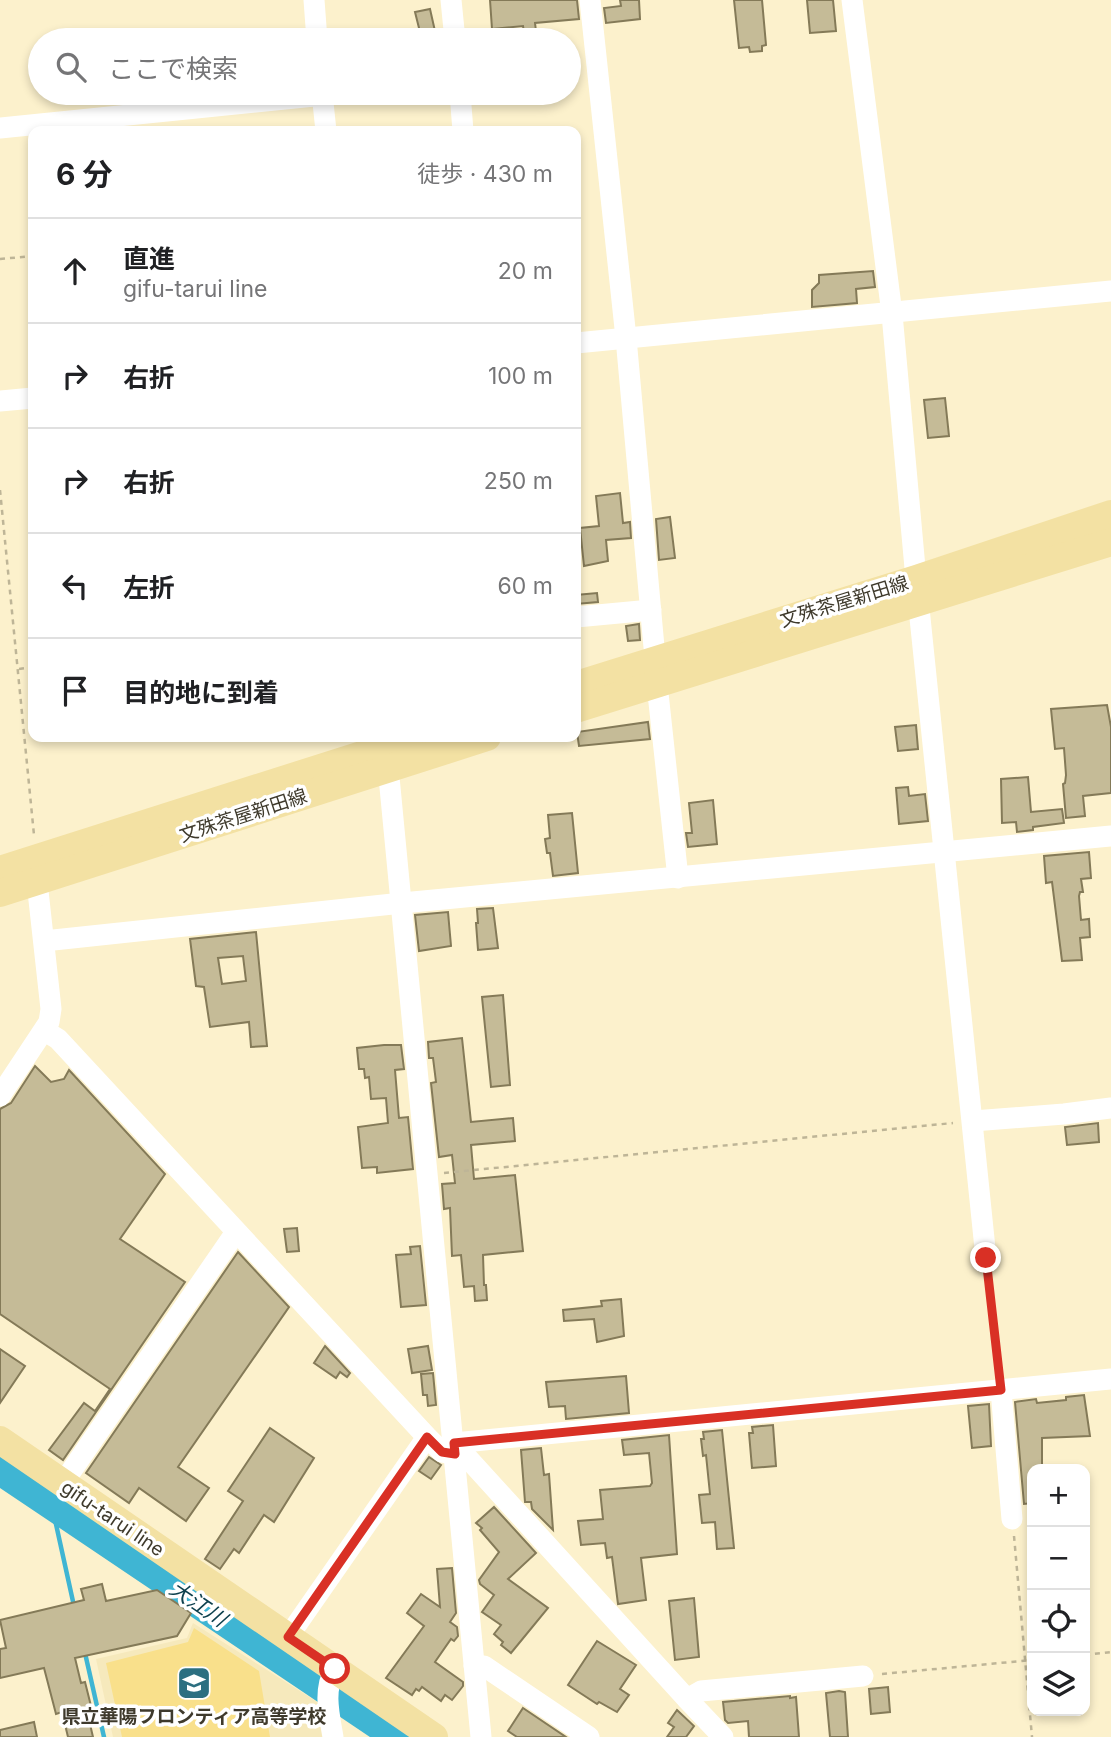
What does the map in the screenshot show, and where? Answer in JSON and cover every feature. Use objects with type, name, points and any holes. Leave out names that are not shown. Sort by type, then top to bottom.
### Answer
[{"type":"main road","name":"文殊茶屋新田線","points":[[581,684],[656,671],[918,591],[1110,524]]},
{"type":"main road","name":"文殊茶屋新田線","points":[[581,707],[656,671]]},
{"type":"main road","name":"文殊茶屋新田線","points":[[0,893],[38,870],[406,742]]},
{"type":"main road","name":"文殊茶屋新田線","points":[[387,750],[449,742]]},
{"type":"main road","name":"文殊茶屋新田線","points":[[0,870],[38,870]]},
{"type":"main road","name":"gifu-tarui line","points":[[0,1440],[288,1637],[331,1682],[434,1737]]},
{"type":"street","points":[[314,0],[316,28]]},
{"type":"street","points":[[451,0],[454,28]]},
{"type":"street","points":[[590,0],[626,338],[678,878]]},
{"type":"street","points":[[852,0],[892,314],[986,1258]]},
{"type":"street","points":[[0,128],[216,105]]},
{"type":"street","points":[[326,126],[328,105]]},
{"type":"street","points":[[461,105],[463,126]]},
{"type":"street","points":[[581,342],[1111,291]]},
{"type":"street","points":[[0,401],[28,398]]},
{"type":"street","points":[[581,617],[651,610]]},
{"type":"street","points":[[387,750],[481,1737]]},
{"type":"street","points":[[44,940],[1111,836]]},
{"type":"street","points":[[38,870],[48,1021],[58,1039],[442,1452],[454,1448],[1111,1379]]},
{"type":"street","points":[[0,1096],[48,1021]]},
{"type":"street","points":[[972,1121],[1111,1108]]},
{"type":"street","points":[[63,1483],[236,1232]]},
{"type":"street","points":[[1001,1390],[1012,1519]]},
{"type":"street","points":[[288,1637],[427,1437]]},
{"type":"street","points":[[454,1448],[723,1737]]},
{"type":"street","points":[[474,1666],[484,1666],[589,1737]]},
{"type":"street","points":[[687,1699],[701,1691],[863,1676]]},
{"type":"street","points":[[331,1682],[333,1737]]},
{"type":"path","points":[[0,259],[28,256]]},
{"type":"path","points":[[0,490],[38,870]]},
{"type":"path","points":[[19,669],[28,668]]},
{"type":"path","points":[[427,1175],[972,1121]]},
{"type":"path","points":[[986,1258],[1001,1390]]},
{"type":"path","points":[[1012,1519],[1032,1737]]},
{"type":"path","points":[[1090,1654],[1111,1652]]},
{"type":"path","points":[[863,1676],[1025,1661]]},
{"type":"shaded area","name":"県立華陽フロンティア高等学校","points":[[193,1623],[325,1707],[330,1737],[113,1737],[96,1659],[187,1638]]},
{"type":"shaded area","name":"県立華陽フロンティア高等学校","points":[[194,1628],[259,1671],[270,1737],[122,1737],[106,1663],[188,1642]]},
{"type":"building","points":[[490,0],[577,0],[579,19],[535,23],[536,28],[492,28]]},
{"type":"building","points":[[620,0],[639,0],[640,19],[606,23],[604,8],[621,6]]},
{"type":"building","points":[[734,0],[762,0],[766,45],[762,46],[762,51],[750,52],[749,47],[739,48]]},
{"type":"building","points":[[807,0],[833,0],[836,31],[810,33]]},
{"type":"building","points":[[430,9],[434,28],[419,28],[415,12]]},
{"type":"building","points":[[873,271],[875,287],[856,289],[857,303],[812,307],[812,290],[819,283],[819,275]]},
{"type":"building","points":[[945,398],[949,436],[928,438],[924,400]]},
{"type":"building","points":[[620,493],[623,523],[630,522],[631,538],[606,540],[608,561],[584,566],[581,528],[599,526],[596,496]]},
{"type":"building","points":[[670,517],[675,558],[659,560],[656,519]]},
{"type":"building","points":[[597,593],[598,602],[581,604],[581,595]]},
{"type":"building","points":[[639,624],[640,640],[628,641],[626,626]]},
{"type":"building","points":[[1107,705],[1111,727],[1111,793],[1083,796],[1085,816],[1066,818],[1064,748],[1055,749],[1051,709]]},
{"type":"building","points":[[648,722],[650,739],[579,746],[581,731]]},
{"type":"building","points":[[916,725],[918,749],[898,751],[895,727]]},
{"type":"building","points":[[1028,777],[1031,812],[1062,809],[1064,823],[1017,832],[1016,822],[1002,823],[1001,779]]},
{"type":"building","points":[[908,787],[909,796],[925,794],[928,821],[899,824],[896,788]]},
{"type":"building","points":[[713,800],[717,844],[688,847],[686,833],[692,833],[689,803]]},
{"type":"building","points":[[572,813],[578,873],[553,876],[545,839],[550,838],[548,815]]},
{"type":"building","points":[[1089,852],[1091,878],[1081,879],[1083,892],[1080,892],[1079,896],[1081,920],[1089,919],[1090,937],[1080,938],[1082,960],[1062,961],[1052,882],[1046,883],[1044,856]]},
{"type":"building","points":[[493,908],[498,948],[478,950],[477,909]]},
{"type":"building","points":[[448,912],[451,946],[419,951],[415,915]]},
{"type":"building","points":[[256,932],[267,1046],[251,1047],[249,1022],[210,1027],[204,987],[196,986],[190,939]],"holes":[[[243,956],[246,981],[222,984],[218,958]]]},
{"type":"building","points":[[503,995],[510,1085],[491,1087],[482,997]]},
{"type":"building","points":[[462,1038],[471,1122],[513,1118],[515,1141],[471,1145],[474,1179],[515,1175],[523,1251],[483,1255],[487,1300],[475,1301],[474,1286],[464,1287],[461,1255],[452,1256],[450,1208],[444,1209],[442,1184],[455,1183],[452,1155],[439,1157],[431,1083],[436,1082],[433,1058],[429,1058],[428,1042]]},
{"type":"building","points":[[401,1045],[404,1069],[395,1070],[399,1118],[408,1117],[413,1169],[377,1173],[377,1167],[362,1168],[358,1127],[388,1123],[386,1098],[371,1099],[369,1077],[365,1078],[364,1069],[359,1069],[357,1048]]},
{"type":"building","points":[[35,1066],[51,1082],[64,1079],[69,1070],[165,1174],[120,1239],[185,1282],[63,1460],[49,1450],[84,1403],[95,1411],[110,1389],[0,1314],[0,1109],[11,1103]]},
{"type":"building","points":[[1098,1123],[1099,1142],[1067,1145],[1065,1127]]},
{"type":"building","points":[[297,1228],[299,1251],[287,1252],[284,1229]]},
{"type":"building","points":[[420,1246],[426,1305],[401,1307],[396,1255],[411,1254],[410,1247]]},
{"type":"building","points":[[238,1252],[289,1307],[178,1467],[209,1488],[186,1521],[139,1488],[129,1503],[86,1473]]},
{"type":"building","points":[[621,1299],[624,1336],[597,1342],[594,1319],[564,1321],[563,1310],[602,1306],[601,1301]]},
{"type":"building","points":[[325,1346],[350,1373],[347,1377],[340,1372],[336,1378],[314,1363]]},
{"type":"building","points":[[428,1346],[432,1370],[412,1373],[408,1349]]},
{"type":"building","points":[[0,1349],[25,1366],[0,1403]]},
{"type":"building","points":[[433,1373],[436,1405],[428,1406],[427,1395],[423,1395],[421,1374]]},
{"type":"building","points":[[626,1376],[629,1413],[566,1419],[565,1406],[549,1407],[546,1382]]},
{"type":"building","points":[[1084,1395],[1090,1436],[1042,1438],[1042,1464],[1027,1464],[1027,1504],[1024,1504],[1015,1402],[1036,1399],[1037,1403],[1066,1400],[1066,1397]]},
{"type":"building","points":[[989,1404],[991,1446],[972,1448],[968,1406]]},
{"type":"building","points":[[773,1425],[776,1466],[752,1468],[749,1433],[753,1433],[752,1427]]},
{"type":"building","points":[[270,1428],[314,1458],[274,1522],[264,1515],[239,1553],[234,1549],[220,1569],[205,1559],[243,1501],[228,1491]]},
{"type":"building","points":[[722,1430],[734,1548],[717,1549],[715,1522],[702,1523],[699,1495],[710,1494],[706,1455],[703,1456],[701,1439],[704,1439],[703,1432]]},
{"type":"building","points":[[669,1435],[677,1554],[641,1558],[646,1600],[618,1604],[612,1557],[607,1558],[605,1543],[581,1545],[578,1521],[603,1519],[600,1490],[650,1486],[652,1483],[649,1453],[624,1455],[622,1440]]},
{"type":"building","points":[[541,1448],[544,1475],[549,1474],[553,1530],[532,1509],[531,1502],[525,1502],[521,1450]]},
{"type":"building","points":[[429,1457],[441,1465],[431,1479],[419,1471]]},
{"type":"building","points":[[494,1507],[536,1553],[508,1579],[548,1608],[511,1653],[501,1645],[503,1642],[494,1634],[501,1625],[482,1612],[494,1595],[480,1584],[479,1580],[499,1552],[476,1523]]},
{"type":"building","points":[[452,1568],[456,1613],[450,1622],[457,1627],[458,1636],[454,1641],[451,1639],[435,1662],[463,1682],[463,1686],[452,1700],[445,1695],[441,1701],[422,1687],[419,1691],[416,1689],[412,1695],[386,1678],[424,1626],[407,1613],[421,1594],[440,1607],[437,1569]]},
{"type":"building","points":[[102,1584],[106,1601],[157,1590],[191,1613],[177,1636],[75,1658],[81,1683],[85,1682],[91,1706],[86,1707],[93,1737],[68,1737],[62,1712],[56,1714],[44,1668],[0,1678],[0,1649],[6,1648],[0,1620],[84,1600],[81,1589]]},
{"type":"building","points":[[694,1598],[699,1657],[675,1660],[669,1601]]},
{"type":"building","points":[[597,1641],[636,1665],[620,1689],[629,1695],[617,1712],[599,1702],[597,1704],[568,1685]]},
{"type":"building","points":[[888,1687],[890,1712],[871,1714],[869,1689]]},
{"type":"building","points":[[845,1692],[848,1737],[830,1737],[826,1693]]},
{"type":"building","points":[[796,1697],[799,1737],[749,1737],[748,1721],[728,1723],[725,1720],[723,1702]]},
{"type":"building","points":[[523,1708],[566,1737],[517,1737],[508,1731]]},
{"type":"building","points":[[677,1710],[694,1726],[686,1737],[667,1737],[674,1727],[668,1723]]},
{"type":"building","points":[[34,1722],[37,1737],[0,1737],[0,1730]]},
{"type":"waterway","name":"大江川","points":[[0,1471],[395,1737]]},
{"type":"waterway","points":[[52,1506],[74,1606]]},
{"type":"waterway","points":[[85,1653],[104,1737]]},
{"type":"place","name":"県立華陽フロンティア高等学校","points":[[194,1683]]},
{"type":"route","points":[[335,1669],[288,1637],[427,1437],[442,1452],[455,1454],[454,1443],[1001,1390],[986,1258]]}]
